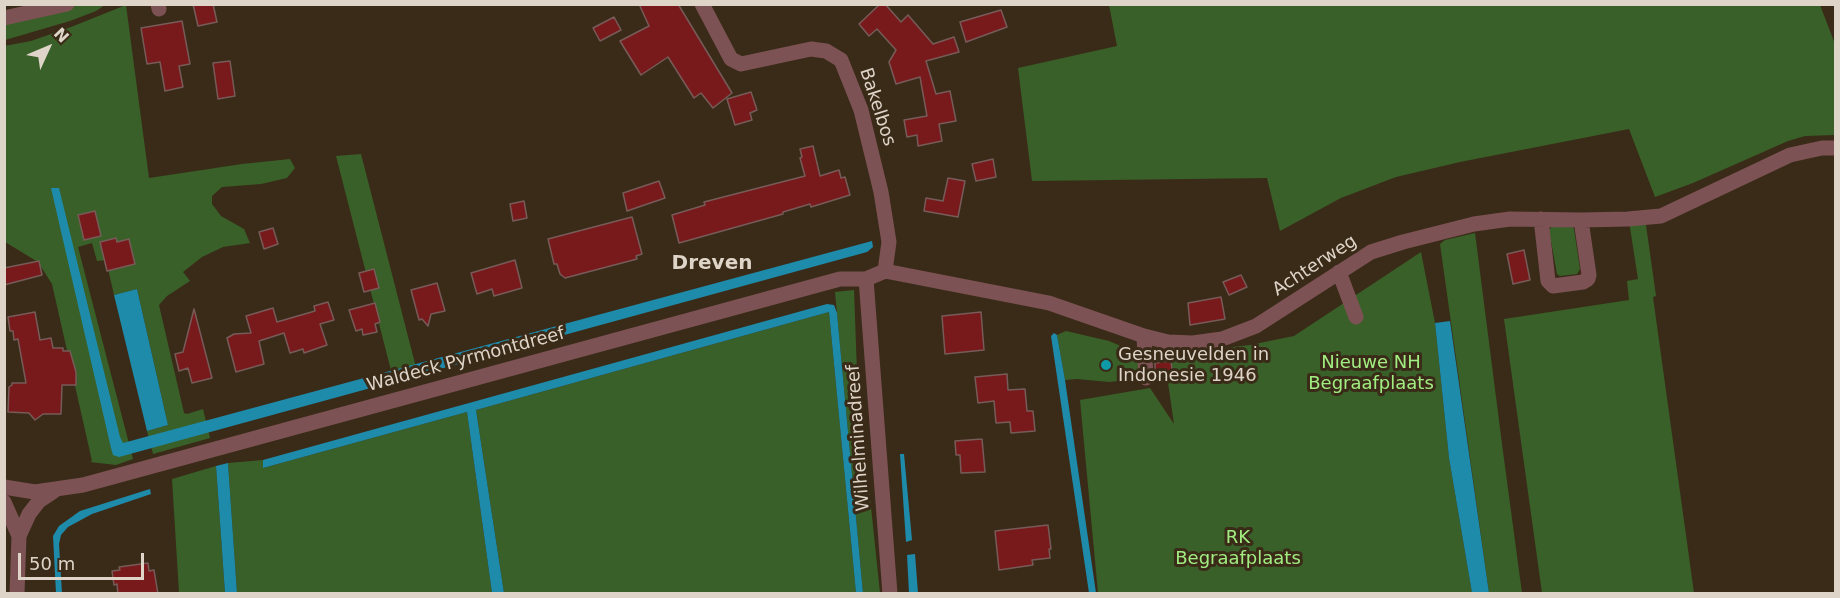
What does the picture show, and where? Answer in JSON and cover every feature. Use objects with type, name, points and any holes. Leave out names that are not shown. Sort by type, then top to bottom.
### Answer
[{"type":"street","points":[[4,18],[67,4]]},
{"type":"street","name":"Bakelbos","points":[[702,4],[731,59],[741,64],[751,64],[811,49],[826,51],[841,60],[861,110],[881,192],[889,242],[885,271]]},
{"type":"street","name":"Achterweg","points":[[885,271],[1048,303],[1144,336],[1168,342],[1194,343],[1238,334],[1256,326],[1371,252],[1439,232],[1510,219],[1581,220],[1661,216],[1790,154],[1822,148],[1836,148]]},
{"type":"street","points":[[1541,219],[1548,281],[1553,286],[1583,282],[1588,279],[1581,220]]},
{"type":"street","name":"Waldeck Pyrmontdreef","points":[[4,488],[35,492],[83,485],[840,279],[866,279],[885,271]]},
{"type":"street","points":[[1338,272],[1356,317]]},
{"type":"street","name":"Wilhelminadreef","points":[[866,279],[890,594]]},
{"type":"street","points":[[1144,336],[1146,378]]},
{"type":"street","name":"Waldeck Pyrmontdreef","points":[[19,536],[28,514],[39,501],[57,489]]},
{"type":"street","points":[[4,502],[19,536],[17,594]]},
{"type":"green space","points":[[81,5],[105,5],[70,21],[5,40],[5,21]]},
{"type":"green space","points":[[126,5],[149,178],[290,159],[295,168],[287,178],[261,184],[222,187],[212,196],[212,204],[221,216],[244,229],[250,243],[223,247],[202,257],[183,272],[190,281],[167,296],[159,305],[184,413],[203,409],[210,438],[153,454],[147,431],[168,425],[137,289],[114,295],[106,260],[97,261],[92,243],[78,247],[133,459],[116,465],[90,462],[92,461],[52,284],[38,262],[5,242],[4,46],[31,41]]},
{"type":"green space","points":[[1109,5],[1820,5],[1835,44],[1835,135],[1805,136],[1788,141],[1693,183],[1655,197],[1629,129],[1396,177],[1341,198],[1280,231],[1267,178],[1032,181],[1018,68],[1117,46]]},
{"type":"green space","points":[[361,154],[419,379],[395,386],[336,156]]},
{"type":"green space","points":[[1629,221],[1646,225],[1656,296],[1653,297],[1694,593],[1542,593],[1504,319],[1629,300],[1627,281],[1638,279]]},
{"type":"green space","points":[[1552,226],[1572,226],[1574,229],[1580,269],[1577,274],[1560,276],[1557,274],[1549,230]]},
{"type":"green space","points":[[1475,233],[1522,593],[1489,593],[1440,244],[1445,240]]},
{"type":"green space","points":[[1421,252],[1435,323],[1449,458],[1472,593],[1098,593],[1080,400],[1150,388],[1174,424],[1164,355],[1250,345],[1294,336]]},
{"type":"green space","points":[[854,290],[857,373],[880,593],[863,593],[835,292]]},
{"type":"green space","points":[[829,312],[856,593],[504,593],[476,410]]},
{"type":"green space","points":[[1066,331],[1109,341],[1135,352],[1140,379],[1109,382],[1065,380],[1057,335]]},
{"type":"green space","points":[[467,412],[492,593],[237,593],[228,463],[263,460],[263,468]]},
{"type":"green space","points":[[216,466],[225,593],[179,593],[172,479]]},
{"type":"water","points":[[51,188],[59,188],[123,443],[872,241],[873,247],[867,252],[119,457],[113,455],[111,448]]},
{"type":"water","points":[[137,289],[168,425],[147,431],[114,295]]},
{"type":"water","points":[[827,304],[834,305],[837,313],[863,593],[856,593],[829,312],[476,410],[504,593],[492,593],[467,412],[263,468],[263,460]]},
{"type":"water","points":[[1450,321],[1489,593],[1472,593],[1449,458],[1435,323]]},
{"type":"water","points":[[1054,333],[1057,335],[1065,380],[1096,593],[1089,593],[1051,336]]},
{"type":"water","points":[[900,454],[904,454],[912,540],[906,542]]},
{"type":"water","points":[[228,463],[237,593],[225,593],[216,466]]},
{"type":"water","points":[[150,489],[151,494],[92,514],[68,527],[61,535],[59,544],[62,593],[56,593],[53,536],[59,526],[80,511]]},
{"type":"water","points":[[915,554],[918,593],[909,593],[907,555]]},
{"type":"building","points":[[193,4],[213,4],[217,22],[198,26]]},
{"type":"building","points":[[639,4],[678,4],[732,93],[713,108],[701,93],[694,98],[668,57],[641,75],[620,41],[649,26]]},
{"type":"building","points":[[880,4],[885,4],[901,22],[908,15],[933,44],[954,37],[959,52],[926,61],[936,94],[950,91],[956,121],[939,124],[942,141],[918,146],[917,135],[907,137],[904,120],[927,116],[920,77],[896,84],[889,62],[896,50],[877,29],[869,36],[859,24]]},
{"type":"building","points":[[1001,10],[1007,27],[966,42],[960,22]]},
{"type":"building","points":[[614,17],[621,30],[600,41],[593,28]]},
{"type":"building","points":[[182,21],[190,64],[179,66],[183,87],[165,91],[160,62],[147,64],[141,28]]},
{"type":"building","points":[[230,61],[235,96],[218,99],[213,63]]},
{"type":"building","points":[[751,92],[757,110],[750,113],[752,120],[735,125],[727,99]]},
{"type":"building","points":[[813,146],[820,176],[839,170],[841,178],[845,177],[850,195],[811,207],[810,204],[783,212],[783,214],[679,243],[672,215],[705,205],[704,202],[805,176],[800,149]]},
{"type":"building","points":[[993,159],[996,177],[976,181],[972,164]]},
{"type":"building","points":[[948,178],[965,181],[958,217],[924,211],[926,198],[943,201]]},
{"type":"building","points":[[659,181],[665,198],[627,211],[623,193]]},
{"type":"building","points":[[524,201],[527,218],[513,221],[510,204]]},
{"type":"building","points":[[95,211],[101,236],[84,240],[78,215]]},
{"type":"building","points":[[632,217],[642,254],[636,256],[637,259],[565,278],[560,274],[557,264],[554,264],[548,239]]},
{"type":"building","points":[[273,228],[278,244],[264,249],[259,232]]},
{"type":"building","points":[[116,238],[117,242],[129,239],[135,264],[107,271],[100,242]]},
{"type":"building","points":[[1524,250],[1530,280],[1513,284],[1507,254]]},
{"type":"building","points":[[515,260],[522,288],[494,296],[492,289],[477,294],[471,273]]},
{"type":"building","points":[[39,261],[42,275],[4,285],[4,268]]},
{"type":"building","points":[[374,269],[379,288],[364,292],[359,273]]},
{"type":"building","points":[[1241,275],[1247,287],[1229,295],[1223,282]]},
{"type":"building","points":[[437,283],[445,311],[431,314],[428,326],[422,319],[419,320],[411,290]]},
{"type":"building","points":[[1221,297],[1225,319],[1190,325],[1188,303]]},
{"type":"building","points":[[328,302],[334,320],[320,324],[327,345],[304,353],[303,349],[290,353],[284,333],[259,341],[264,364],[236,372],[227,338],[234,334],[251,333],[246,316],[273,308],[277,322],[315,311],[314,306]]},
{"type":"building","points":[[375,303],[380,322],[375,324],[377,332],[363,335],[362,329],[356,331],[349,310]]},
{"type":"building","points":[[194,309],[212,378],[192,383],[188,368],[179,371],[175,354],[183,352]]},
{"type":"building","points":[[35,312],[40,340],[51,338],[53,348],[70,351],[76,372],[76,385],[62,385],[61,414],[43,414],[35,420],[29,413],[8,412],[9,387],[12,383],[26,383],[18,339],[14,340],[8,317]]},
{"type":"building","points":[[981,312],[984,350],[945,354],[942,316]]},
{"type":"building","points":[[1171,361],[1173,378],[1155,380],[1155,363]]},
{"type":"building","points":[[1007,374],[1008,390],[1025,389],[1027,411],[1033,411],[1035,431],[1011,433],[1010,422],[996,423],[994,401],[978,403],[975,377]]},
{"type":"building","points":[[982,439],[985,472],[961,473],[960,455],[956,455],[955,441]]},
{"type":"building","points":[[1048,525],[1050,558],[1032,560],[1033,565],[999,570],[995,531]]},
{"type":"building","points":[[148,563],[149,571],[154,570],[158,594],[118,594],[112,571],[120,570],[119,567]]},
{"type":"place","name":"Gesneuvelden in Indonesie 1946","points":[[1106,365]]},
{"type":"district","name":"Dreven","points":[[712,264]]},
{"type":"park label","name":"Nieuwe NH Begraafplaats","points":[[1371,373]]},
{"type":"park label","name":"RK Begraafplaats","points":[[1238,548]]}]
